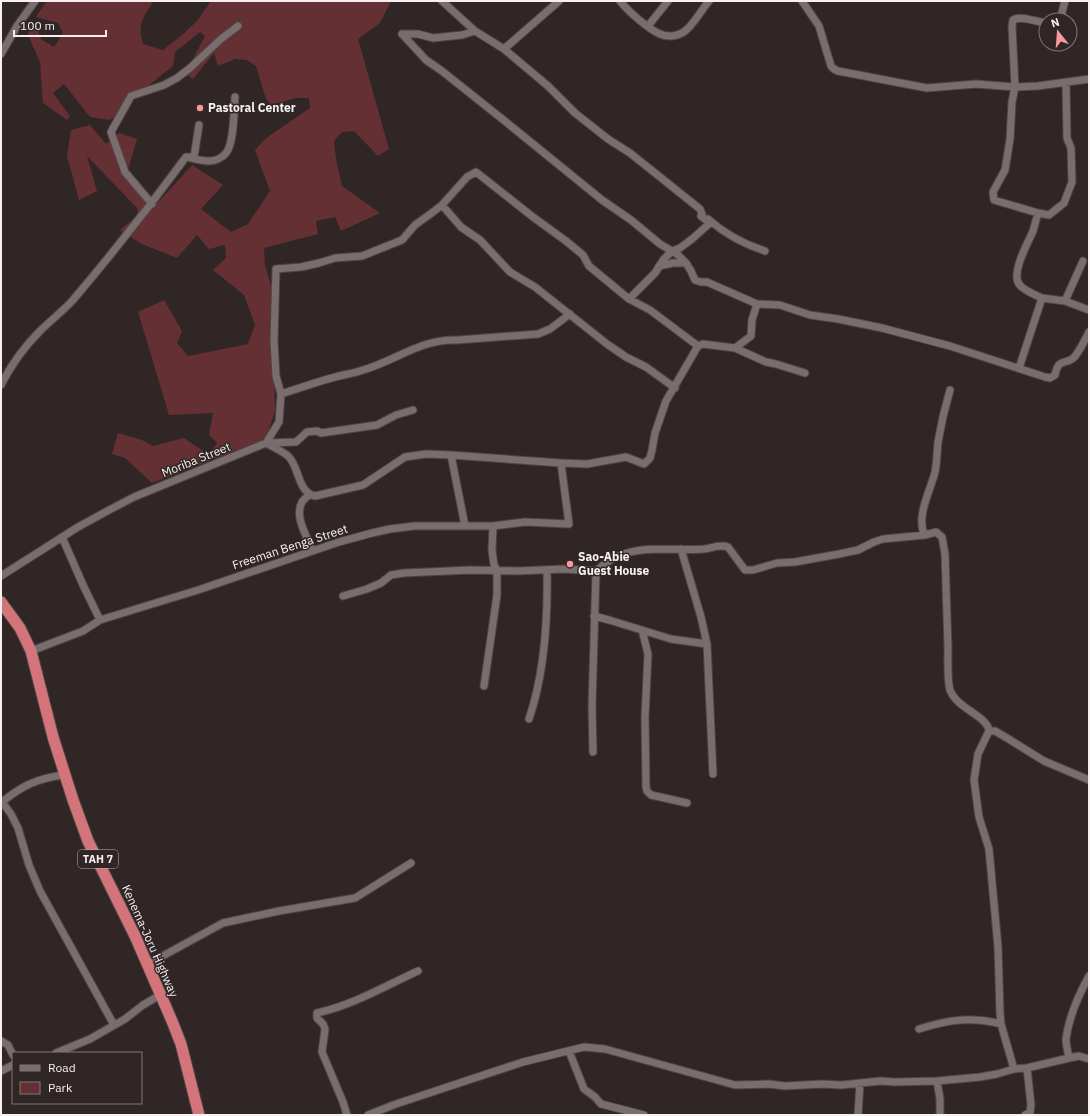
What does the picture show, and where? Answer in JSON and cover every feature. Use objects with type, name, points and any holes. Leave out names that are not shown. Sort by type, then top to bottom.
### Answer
[{"type":"highway","name":"Kenema-Joru Highway","points":[[1,602],[20,628],[31,652],[64,775],[88,841],[148,964],[181,1044],[199,1115]]},
{"type":"street","points":[[28,1],[28,9]]},
{"type":"street","points":[[1,54],[28,9],[35,1]]},
{"type":"street","points":[[442,1],[475,31],[504,49],[548,86],[575,113],[670,184],[700,209],[702,214],[701,216],[710,223],[680,248],[672,251],[655,273],[629,299]]},
{"type":"street","points":[[504,49],[560,1]]},
{"type":"street","points":[[620,1],[626,8],[648,26],[660,34],[670,37],[681,34],[687,30],[709,1]]},
{"type":"street","points":[[648,26],[668,1]]},
{"type":"street","points":[[802,1],[819,26],[831,66],[834,69],[927,88],[976,84],[1015,87],[1038,86],[1066,84],[1089,79]]},
{"type":"street","points":[[1062,12],[1065,1]]},
{"type":"street","points":[[1038,21],[1020,18],[1013,20],[1015,87],[1012,102],[1010,139],[1006,170],[993,192],[993,199],[1049,215],[1064,203],[1072,182],[1071,148],[1067,138],[1066,84]]},
{"type":"street","points":[[152,204],[125,172],[111,132],[131,96],[164,85],[177,78],[238,26]]},
{"type":"street","points":[[475,31],[462,35],[433,38],[418,34],[402,34],[426,60],[442,71],[602,200],[631,220],[660,244],[672,251],[686,263],[695,280],[707,282],[757,304],[780,305],[810,315],[882,328],[950,346],[1050,378],[1055,375],[1056,367],[1060,363],[1076,357],[1089,332]]},
{"type":"street","points":[[186,157],[208,161],[215,160],[226,153],[234,123],[235,98]]},
{"type":"street","points":[[186,157],[194,157],[200,125]]},
{"type":"street","points":[[1,385],[10,368],[24,348],[68,305],[152,204],[186,157]]},
{"type":"street","points":[[698,346],[650,310],[629,299],[589,266],[578,251],[476,172],[468,177],[442,205],[415,225],[402,240],[362,256],[335,258],[319,263],[276,269],[274,341],[276,376],[281,394],[279,422],[266,443],[288,456],[309,495],[315,496],[362,485],[405,457],[426,454],[587,464],[626,457],[644,464],[650,458],[655,433],[666,401],[675,388],[698,346],[703,344],[735,348],[766,362],[805,373]]},
{"type":"street","points":[[442,205],[461,227],[480,240],[510,272],[536,287],[607,344],[626,357],[646,367],[675,388]]},
{"type":"street","points":[[1038,213],[1034,230],[1020,260],[1017,280],[1019,284],[1042,298],[1065,302],[1089,310]]},
{"type":"street","points":[[702,214],[734,239],[765,251]]},
{"type":"street","points":[[1065,302],[1083,261]]},
{"type":"street","points":[[659,266],[673,263],[686,263]]},
{"type":"street","points":[[1019,368],[1042,298]]},
{"type":"street","points":[[735,348],[751,336],[752,320],[757,304]]},
{"type":"street","points":[[281,394],[363,370],[424,345],[447,339],[458,340],[538,334],[550,329],[570,314]]},
{"type":"street","points":[[926,535],[922,526],[924,506],[935,472],[940,427],[950,390]]},
{"type":"street","name":"Moriba Street","points":[[1,576],[62,537],[134,497],[266,443],[296,442],[307,432],[317,431],[321,433],[377,425],[396,415],[413,410]]},
{"type":"street","points":[[451,455],[465,526]]},
{"type":"street","name":"Freeman Benga Street","points":[[31,652],[83,631],[100,620],[204,588],[312,550],[390,529],[414,526],[493,526],[525,522],[569,524],[561,463]]},
{"type":"street","points":[[309,495],[302,501],[299,513],[300,520],[312,550]]},
{"type":"street","points":[[484,686],[495,618],[497,595],[497,570],[494,565],[492,550],[493,526]]},
{"type":"street","points":[[593,752],[592,706],[596,572],[606,563],[628,552],[704,549],[723,545],[728,547],[746,570],[753,570],[777,563],[795,562],[858,550],[883,539],[926,535],[936,532],[942,537],[944,544],[950,691],[963,707],[988,724],[989,731],[978,754],[974,780],[979,817],[990,849],[998,947],[1001,1024],[1014,1069]]},
{"type":"street","points":[[62,537],[100,620]]},
{"type":"street","points":[[681,549],[701,616],[707,644],[713,774]]},
{"type":"street","points":[[343,596],[381,583],[391,575],[404,573],[470,570],[518,571],[563,569],[596,572]]},
{"type":"street","points":[[529,719],[537,689],[545,640],[548,607],[547,570]]},
{"type":"street","points":[[594,616],[671,638],[707,644]]},
{"type":"street","points":[[642,630],[648,654],[645,717],[647,791],[651,795],[687,803]]},
{"type":"street","points":[[989,731],[995,731],[1001,734],[1044,761],[1089,780]]},
{"type":"street","points":[[64,775],[47,777],[30,783],[13,793],[2,803],[11,814],[18,828],[40,891],[114,1025]]},
{"type":"street","points":[[148,964],[223,923],[279,911],[355,898],[410,863]]},
{"type":"street","points":[[346,1115],[343,1102],[322,1052],[325,1029],[323,1024],[317,1018],[317,1013],[335,1010],[418,971]]},
{"type":"street","points":[[1069,1058],[1066,1040],[1072,1013],[1089,976]]},
{"type":"street","points":[[58,1052],[90,1039],[125,1019],[143,1005],[160,995]]},
{"type":"street","points":[[919,1029],[945,1022],[974,1019],[986,1020],[1001,1024]]},
{"type":"street","points":[[1,1041],[8,1045],[12,1053]]},
{"type":"street","points":[[368,1115],[396,1104],[523,1062],[584,1047],[605,1049],[735,1085],[842,1085],[881,1081],[937,1081],[980,1077],[1079,1056],[1089,1059]]},
{"type":"street","points":[[569,1051],[584,1089],[595,1097],[601,1104],[644,1115]]},
{"type":"street","points":[[1,1071],[12,1066]]},
{"type":"street","points":[[1025,1115],[1030,1112],[1031,1105],[1027,1068]]},
{"type":"street","points":[[937,1081],[940,1098],[940,1115]]},
{"type":"street","points":[[858,1115],[860,1083]]},
{"type":"green space","points":[[48,1],[154,1],[142,21],[141,37],[143,44],[163,50],[197,21],[211,1],[391,1],[380,23],[358,39],[389,149],[378,156],[354,131],[342,132],[334,141],[336,160],[342,186],[380,213],[341,231],[335,217],[316,221],[318,234],[264,248],[265,265],[272,289],[275,410],[266,439],[152,483],[125,458],[112,454],[118,433],[142,440],[153,446],[184,438],[209,455],[217,443],[209,435],[213,413],[169,415],[138,312],[164,300],[182,331],[177,343],[188,356],[248,344],[255,325],[244,295],[213,270],[226,258],[225,245],[209,249],[197,235],[177,258],[142,244],[120,230],[138,215],[137,208],[87,156],[97,191],[79,200],[67,156],[71,130],[90,125],[106,144],[119,133],[137,139],[126,176],[153,207],[192,165],[223,185],[201,209],[231,232],[248,224],[270,191],[255,150],[265,139],[310,108],[309,98],[296,98],[272,105],[266,99],[256,66],[247,60],[235,59],[218,66],[214,53],[193,79],[181,71],[192,61],[205,36],[200,32],[175,52],[173,66],[139,93],[123,112],[110,120],[90,117],[64,84],[53,93],[70,116],[67,120],[43,103],[40,62],[28,35],[31,25],[37,27],[41,39],[54,47],[63,33],[58,23],[36,17]]},
{"type":"place","name":"Pastoral Center","points":[[200,108]]},
{"type":"place","name":"Sao-Abie Guest House","points":[[570,564]]}]
